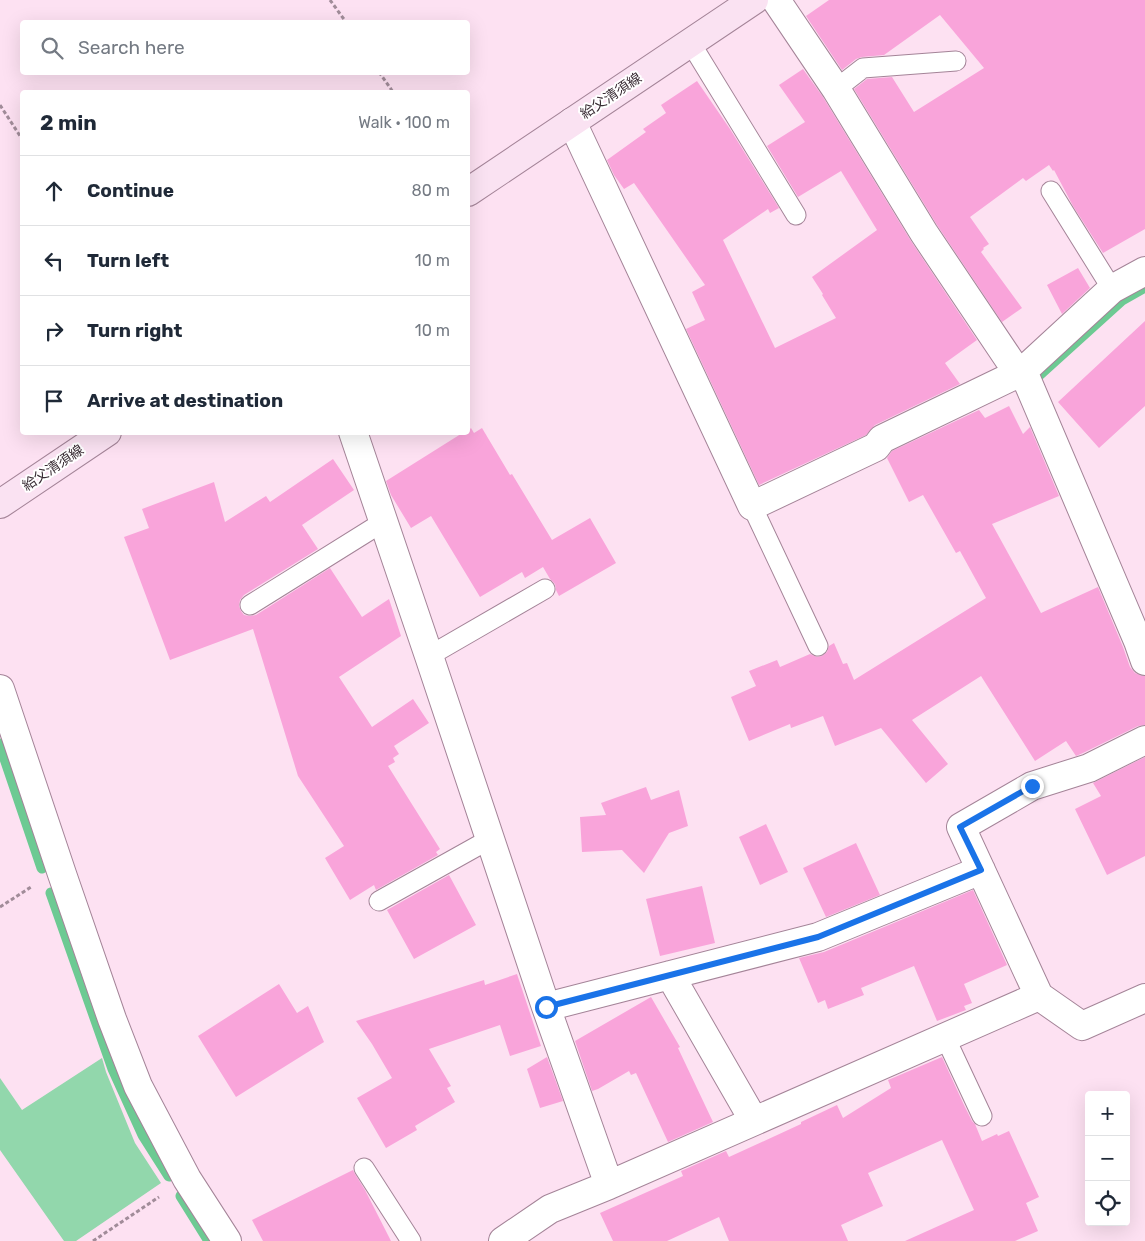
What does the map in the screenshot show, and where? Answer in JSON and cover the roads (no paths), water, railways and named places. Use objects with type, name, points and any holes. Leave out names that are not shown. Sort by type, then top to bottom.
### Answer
[{"type":"main road","name":"給父清須線","points":[[470,191],[690,42],[737,5]]},
{"type":"main road","name":"給父清須線","points":[[0,504],[103,435]]},
{"type":"street","points":[[776,0],[836,89],[924,233],[1021,372],[1145,661]]},
{"type":"street","points":[[572,122],[752,506],[876,448],[882,439],[1021,372],[1112,290],[1145,271]]},
{"type":"street","points":[[354,435],[546,1007],[609,1185]]},
{"type":"street","points":[[0,689],[118,1036],[138,1086],[187,1179],[226,1241]]},
{"type":"street","points":[[1145,740],[1089,768],[1032,786],[960,827],[1039,996],[1082,1026],[1145,998]]},
{"type":"street","points":[[546,1007],[818,937],[981,870]]},
{"type":"street","points":[[670,975],[754,1121]]},
{"type":"street","points":[[503,1241],[550,1208],[609,1185],[1039,996]]},
{"type":"lane","points":[[690,42],[796,215]]},
{"type":"lane","points":[[836,89],[863,68],[956,60]]},
{"type":"lane","points":[[1051,191],[1112,290]]},
{"type":"lane","points":[[752,506],[818,646]]},
{"type":"lane","points":[[250,605],[384,522]]},
{"type":"lane","points":[[429,656],[545,589]]},
{"type":"lane","points":[[379,902],[490,839]]},
{"type":"lane","points":[[945,1037],[982,1116]]},
{"type":"lane","points":[[364,1168],[411,1241]]},
{"type":"waterway","points":[[1038,376],[1122,300],[1145,287]]},
{"type":"waterway","points":[[0,744],[42,868]]},
{"type":"waterway","points":[[51,893],[113,1069],[143,1135],[169,1176]]},
{"type":"waterway","points":[[181,1196],[209,1241]]}]
